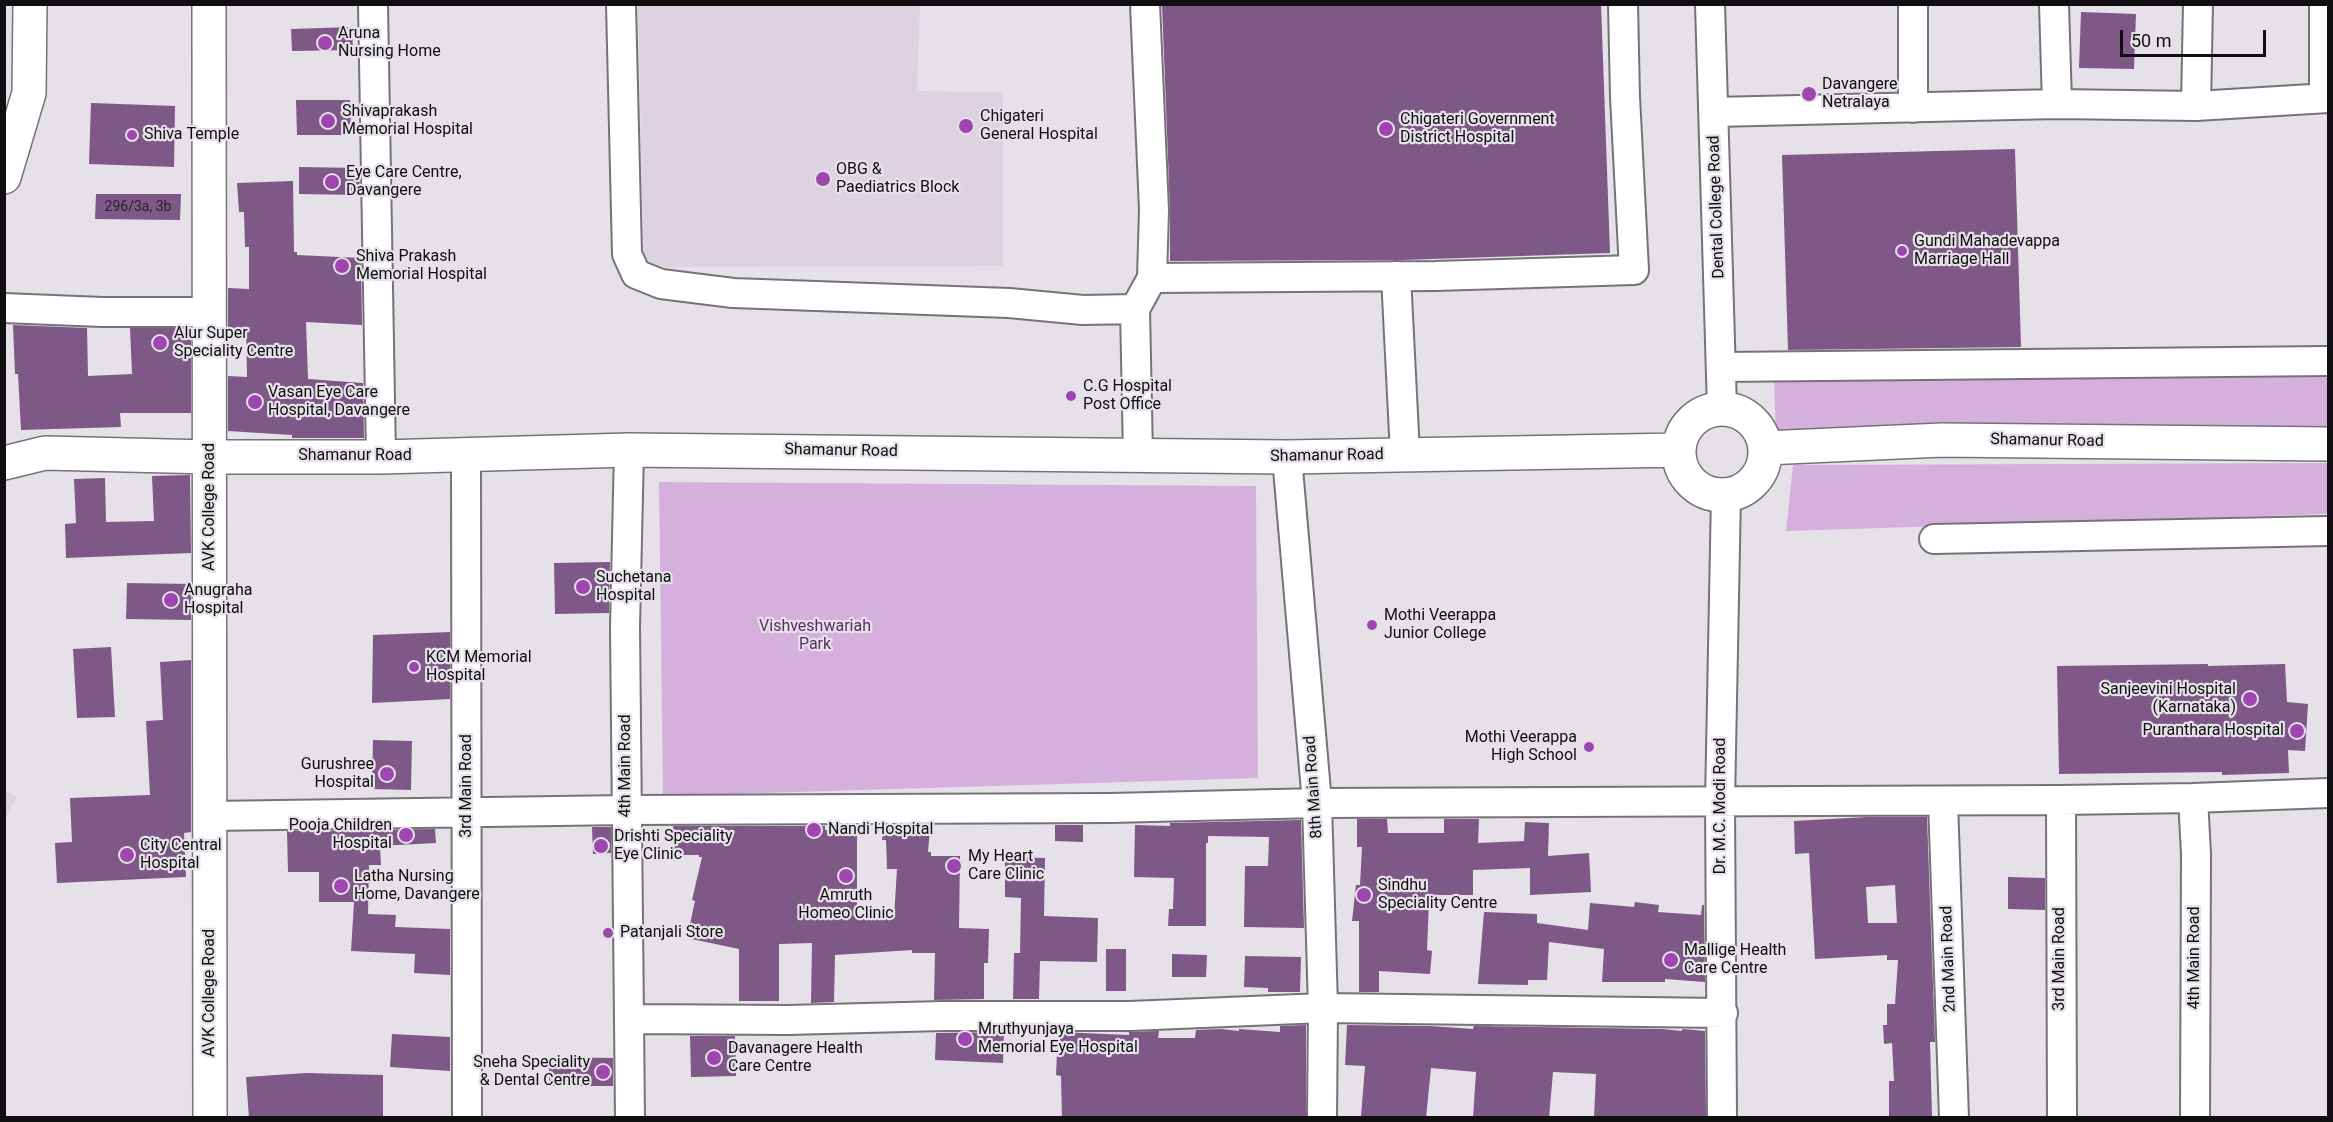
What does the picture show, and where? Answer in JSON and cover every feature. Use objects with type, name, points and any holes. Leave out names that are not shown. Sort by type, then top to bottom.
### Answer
[{"type":"main road","points":[[4,177],[12,125],[28,93],[30,4]]},
{"type":"main road","name":"AVK College Road","points":[[209,4],[210,1118]]},
{"type":"main road","points":[[1722,410],[1740,413],[1751,420],[1759,429],[1765,448],[1765,461],[1755,481],[1737,493],[1726,495],[1705,492],[1695,486],[1681,466],[1679,450],[1683,435],[1693,420],[1704,413],[1722,410]]},
{"type":"main road","name":"Shamanur Road","points":[[1765,448],[1942,440],[2328,444]]},
{"type":"main road","name":"Shamanur Road","points":[[4,463],[45,453],[210,457],[381,457],[629,450],[1287,457],[1679,450]]},
{"type":"street","points":[[374,4],[381,457]]},
{"type":"street","points":[[621,4],[627,254],[636,274],[661,284],[733,293],[998,302],[1083,310],[1135,309]]},
{"type":"street","points":[[1138,456],[1135,309],[1152,278],[1154,210],[1145,4]]},
{"type":"street","points":[[1152,278],[1396,276],[1634,270],[1625,97],[1623,4]]},
{"type":"street","name":"Dental College Road","points":[[1710,4],[1722,410]]},
{"type":"street","points":[[1913,4],[1913,108]]},
{"type":"street","points":[[2055,4],[2057,104]]},
{"type":"street","points":[[2196,106],[2198,4]]},
{"type":"street","points":[[1714,112],[2057,104],[2196,106],[2326,98],[2324,4]]},
{"type":"street","points":[[1396,276],[1405,454]]},
{"type":"street","points":[[4,308],[102,312],[210,312]]},
{"type":"street","points":[[1722,367],[2328,361]]},
{"type":"street","name":"4th Main Road","points":[[629,450],[625,627],[626,810],[631,1019],[630,1118]]},
{"type":"street","name":"3rd Main Road","points":[[466,454],[467,1118]]},
{"type":"street","name":"8th Main Road","points":[[1287,457],[1317,803],[1323,1008],[1322,1118]]},
{"type":"street","name":"Dr. M.C. Modi Road","points":[[1722,1118],[1720,802],[1726,495]]},
{"type":"street","points":[[1934,539],[2328,531]]},
{"type":"street","points":[[210,816],[626,810],[1099,808],[1317,803],[2061,800],[2328,793],[2328,814]]},
{"type":"street","name":"4th Main Road","points":[[2193,798],[2196,854],[2195,1118]]},
{"type":"street","name":"3rd Main Road","points":[[2061,800],[2061,1118]]},
{"type":"street","name":"2nd Main Road","points":[[1943,801],[1954,1118]]},
{"type":"street","points":[[631,1019],[787,1020],[943,1016],[1130,1016],[1323,1008],[1723,1013]]},
{"type":"shaded area","name":"OBG & Paediatrics Block","points":[[638,5],[920,5],[917,91],[1003,92],[1003,266],[644,267]]},
{"type":"shaded area","points":[[5,791],[17,797],[5,819]]},
{"type":"green space","points":[[2328,367],[2328,439],[1776,441],[1774,375]]},
{"type":"green space","points":[[2328,463],[2328,514],[1786,531],[1793,465]]},
{"type":"green space","name":"Vishveshwariah Park","points":[[659,482],[1256,486],[1258,778],[663,796]]},
{"type":"building","name":"Chigateri Government District Hospital","points":[[1162,4],[1601,4],[1610,253],[1402,260],[1170,261]]},
{"type":"building","points":[[2081,12],[2136,14],[2134,69],[2079,68]]},
{"type":"building","points":[[352,27],[353,50],[292,51],[291,29]]},
{"type":"building","points":[[296,100],[350,100],[351,135],[297,135]]},
{"type":"building","name":"Shiva Temple","points":[[91,103],[175,106],[174,167],[89,164]]},
{"type":"building","name":"Gundi Mahadevappa Marriage Hall","points":[[2015,149],[2021,347],[1788,350],[1782,155]]},
{"type":"building","points":[[299,167],[359,168],[360,195],[299,194]]},
{"type":"building","points":[[293,181],[294,252],[297,252],[297,255],[361,258],[362,325],[306,322],[308,379],[363,383],[364,438],[292,438],[292,435],[228,431],[228,376],[247,377],[246,329],[228,328],[228,288],[249,289],[249,247],[245,247],[244,212],[239,212],[237,183]]},
{"type":"building","points":[[96,194],[181,194],[180,220],[95,219]]},
{"type":"building","points":[[13,325],[87,328],[88,376],[132,374],[130,328],[191,328],[191,413],[120,413],[121,427],[21,430]]},
{"type":"building","points":[[190,475],[191,553],[66,558],[65,524],[76,523],[74,479],[105,478],[106,522],[154,521],[152,476]]},
{"type":"building","points":[[610,562],[609,613],[555,614],[554,563]]},
{"type":"building","points":[[127,583],[191,584],[191,620],[126,619]]},
{"type":"building","name":"KCM Memorial Hospital","points":[[450,632],[450,699],[372,703],[373,635]]},
{"type":"building","points":[[111,647],[115,717],[77,718],[73,649]]},
{"type":"building","points":[[191,660],[191,832],[184,833],[186,877],[57,883],[55,843],[72,842],[70,798],[150,795],[146,721],[163,720],[160,662]]},
{"type":"building","points":[[2208,664],[2208,666],[2285,664],[2287,702],[2308,704],[2305,751],[2288,750],[2289,773],[2059,774],[2057,666]]},
{"type":"building","points":[[373,740],[412,741],[411,790],[372,789]]},
{"type":"building","points":[[1867,817],[1927,817],[1935,1042],[1930,1042],[1932,1116],[1889,1116],[1889,1081],[1894,1081],[1892,1043],[1884,1044],[1883,1025],[1887,1025],[1887,1004],[1895,1004],[1898,960],[1887,960],[1887,955],[1815,959],[1809,853],[1795,854],[1794,821]],"holes":[[[1895,885],[1897,923],[1868,923],[1866,887]]]},
{"type":"building","points":[[1357,819],[1387,819],[1388,833],[1444,833],[1444,819],[1479,819],[1478,843],[1524,841],[1525,822],[1549,823],[1548,856],[1589,853],[1591,892],[1530,895],[1530,868],[1473,870],[1473,895],[1433,895],[1433,902],[1429,902],[1427,950],[1432,951],[1430,974],[1379,971],[1379,992],[1359,992],[1359,921],[1352,921],[1356,885],[1360,885],[1362,847],[1357,847]]},
{"type":"building","points":[[1301,820],[1304,928],[1244,927],[1245,866],[1268,866],[1269,837],[1208,836],[1208,843],[1206,843],[1206,926],[1168,926],[1169,909],[1173,909],[1174,878],[1134,877],[1135,825],[1170,826],[1170,823]]},
{"type":"building","points":[[884,825],[930,829],[928,852],[931,852],[931,856],[960,856],[959,928],[989,929],[988,963],[984,963],[984,999],[934,1000],[935,953],[912,953],[912,950],[835,955],[834,1002],[811,1003],[812,943],[779,944],[779,1001],[739,1001],[739,949],[687,938],[695,901],[692,900],[702,857],[673,855],[673,826],[825,826],[825,830],[857,830],[857,919],[894,918],[897,869],[887,869],[886,840],[882,840]]},
{"type":"building","points":[[1055,825],[1083,825],[1083,842],[1055,841]]},
{"type":"building","points":[[592,827],[611,827],[611,853],[593,854]]},
{"type":"building","points":[[435,829],[436,843],[380,846],[381,865],[369,865],[368,914],[396,915],[395,927],[450,929],[450,975],[414,973],[415,954],[351,951],[354,902],[319,902],[319,872],[288,872],[287,831]]},
{"type":"building","points":[[1005,857],[1045,858],[1044,916],[1098,918],[1097,962],[1040,961],[1039,999],[1013,999],[1014,953],[1020,953],[1021,898],[1005,897]]},
{"type":"building","points":[[2008,877],[2045,878],[2045,910],[2008,909]]},
{"type":"building","points":[[1635,902],[1659,905],[1658,912],[1701,915],[1702,905],[1704,905],[1705,982],[1665,979],[1665,982],[1602,982],[1604,949],[1549,942],[1547,980],[1528,980],[1528,985],[1478,984],[1484,912],[1537,914],[1537,923],[1588,930],[1590,903],[1634,907]]},
{"type":"building","points":[[1106,949],[1126,949],[1126,991],[1106,991]]},
{"type":"building","points":[[1172,954],[1207,955],[1206,977],[1172,977]]},
{"type":"building","points":[[1245,956],[1301,957],[1300,992],[1268,992],[1268,988],[1244,987]]},
{"type":"building","points":[[1306,1025],[1306,1118],[1062,1118],[1061,1076],[1056,1075],[1058,1032],[1129,1035],[1129,1032],[1159,1031],[1158,1038],[1195,1038],[1196,1030],[1239,1031],[1239,1029],[1280,1032],[1280,1026]]},
{"type":"building","points":[[1347,1025],[1473,1029],[1474,1026],[1705,1031],[1706,1118],[1594,1118],[1596,1074],[1553,1072],[1549,1118],[1473,1118],[1476,1072],[1431,1068],[1426,1118],[1361,1116],[1365,1066],[1345,1065]]},
{"type":"building","points":[[1004,1032],[1003,1063],[935,1060],[936,1033]]},
{"type":"building","points":[[392,1034],[450,1037],[450,1071],[390,1067]]},
{"type":"building","points":[[690,1036],[735,1036],[736,1076],[691,1077]]},
{"type":"building","points":[[549,1057],[613,1058],[613,1086],[549,1086]]},
{"type":"building","points":[[306,1073],[383,1075],[383,1118],[249,1118],[246,1077]]},
{"type":"place","name":"Aruna Nursing Home","points":[[325,43]]},
{"type":"place","name":"Davangere Netralaya","points":[[1809,94]]},
{"type":"place","name":"Shivaprakash Memorial Hospital","points":[[328,121]]},
{"type":"place","name":"Chigateri General Hospital","points":[[966,126]]},
{"type":"place","name":"Chigateri Government District Hospital","points":[[1386,129]]},
{"type":"place","name":"Shiva Temple","points":[[132,135]]},
{"type":"place","name":"OBG & Paediatrics Block","points":[[823,179]]},
{"type":"place","name":"Eye Care Centre, Davangere","points":[[332,182]]},
{"type":"place","name":"Gundi Mahadevappa Marriage Hall","points":[[1902,251]]},
{"type":"place","name":"Shiva Prakash Memorial Hospital","points":[[342,266]]},
{"type":"place","name":"Alur Super Speciality Centre","points":[[160,343]]},
{"type":"place","name":"C.G Hospital Post Office","points":[[1071,396]]},
{"type":"place","name":"Vasan Eye Care Hospital, Davangere","points":[[255,402]]},
{"type":"place","name":"Suchetana Hospital","points":[[583,587]]},
{"type":"place","name":"Anugraha Hospital","points":[[171,600]]},
{"type":"place","name":"Mothi Veerappa Junior College","points":[[1372,625]]},
{"type":"place","name":"KCM Memorial Hospital","points":[[414,667]]},
{"type":"place","name":"Sanjeevini Hospital (Karnataka)","points":[[2250,699]]},
{"type":"place","name":"Puranthara Hospital","points":[[2297,731]]},
{"type":"place","name":"Mothi Veerappa High School","points":[[1589,747]]},
{"type":"place","name":"Gurushree Hospital","points":[[387,774]]},
{"type":"place","name":"Nandi Hospital","points":[[814,830]]},
{"type":"place","name":"Pooja Children Hospital","points":[[406,835]]},
{"type":"place","name":"Drishti Speciality Eye Clinic","points":[[601,846]]},
{"type":"place","name":"City Central Hospital","points":[[127,855]]},
{"type":"place","name":"My Heart Care Clinic","points":[[954,866]]},
{"type":"place","name":"Amruth Homeo Clinic","points":[[846,876]]},
{"type":"place","name":"Latha Nursing Home, Davangere","points":[[341,886]]},
{"type":"place","name":"Sindhu Speciality Centre","points":[[1364,895]]},
{"type":"place","name":"Patanjali Store","points":[[608,933]]},
{"type":"place","name":"Mallige Health Care Centre","points":[[1671,960]]},
{"type":"place","name":"Mruthyunjaya Memorial Eye Hospital","points":[[965,1039]]},
{"type":"place","name":"Davanagere Health Care Centre","points":[[714,1058]]},
{"type":"place","name":"Sneha Speciality & Dental Centre","points":[[603,1072]]}]
